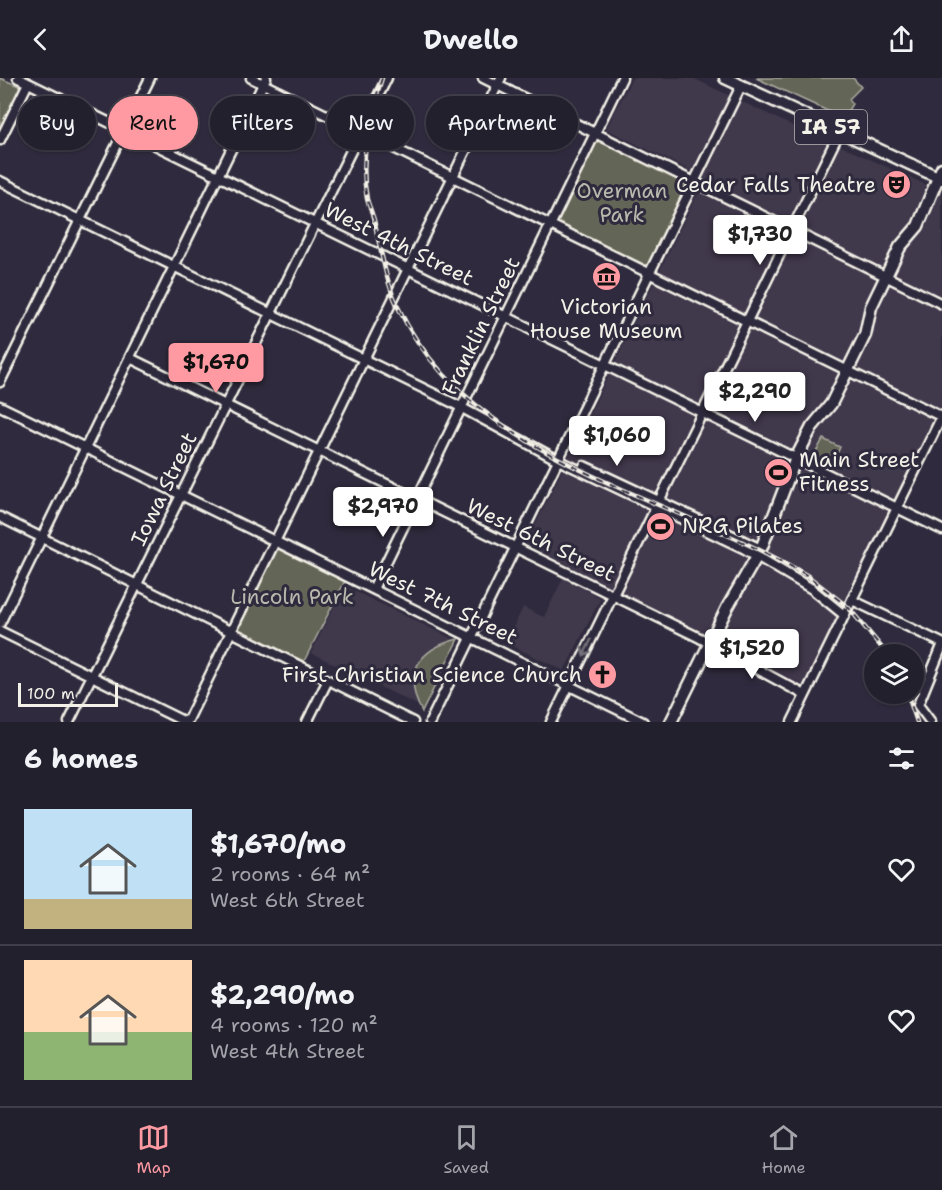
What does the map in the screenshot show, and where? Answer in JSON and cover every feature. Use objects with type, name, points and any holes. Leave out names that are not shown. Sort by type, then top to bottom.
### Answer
[{"type":"main road","name":"IA 57","points":[[725,78],[941,175]]},
{"type":"main road","points":[[671,722],[710,643],[759,553],[796,458],[812,427],[831,404],[848,371],[865,335],[871,307],[900,248],[918,226],[941,175]]},
{"type":"street","name":"West 4th Street","points":[[18,78],[108,122]]},
{"type":"street","points":[[141,96],[150,78]]},
{"type":"street","points":[[251,78],[265,81],[327,114]]},
{"type":"street","name":"Iowa Street","points":[[378,96],[387,78]]},
{"type":"street","points":[[483,78],[499,82],[595,133],[942,304]]},
{"type":"street","name":"Franklin Street","points":[[373,589],[622,78]]},
{"type":"street","points":[[0,623],[265,81]]},
{"type":"street","points":[[0,631],[186,722],[499,82]]},
{"type":"street","points":[[0,140],[28,83]]},
{"type":"street","points":[[430,722],[741,86]]},
{"type":"street","points":[[551,722],[840,131]]},
{"type":"street","points":[[0,382],[115,150]]},
{"type":"street","name":"West 4th Street","points":[[166,150],[942,530]]},
{"type":"street","name":"Iowa Street","points":[[69,722],[351,150]]},
{"type":"street","points":[[397,150],[942,417],[792,722]]},
{"type":"street","points":[[0,181],[559,457],[759,553],[812,589],[844,615]]},
{"type":"street","name":"West 6th Street","points":[[130,358],[710,643],[805,695]]},
{"type":"street","name":"West 7th Street","points":[[0,406],[644,722]]},
{"type":"street","points":[[0,518],[414,722]]},
{"type":"street","points":[[852,600],[942,645],[918,705],[930,721]]},
{"type":"street","points":[[307,722],[328,680]]},
{"type":"shaded area","points":[[632,78],[693,78],[826,142],[841,146],[942,192],[942,405],[803,685],[526,544],[705,178],[606,129]]},
{"type":"shaded area","points":[[563,578],[601,598],[564,671],[506,643],[523,607],[544,617]]},
{"type":"shaded area","points":[[344,586],[453,639],[421,707],[311,653]]},
{"type":"green space","points":[[0,78],[21,87],[0,130]]},
{"type":"green space","points":[[756,78],[853,78],[861,87],[849,99],[852,104],[843,118]]},
{"type":"green space","name":"Overman Park","points":[[595,133],[694,182],[649,273],[550,225]]},
{"type":"green space","points":[[823,439],[840,447],[832,465],[814,456]]},
{"type":"green space","name":"Lincoln Park","points":[[275,541],[347,577],[301,667],[231,632]]},
{"type":"green space","points":[[458,639],[422,712],[414,686],[414,675],[418,665],[433,649]]},
{"type":"railway","points":[[382,78],[373,107],[365,153],[367,199],[390,286],[398,307],[431,360],[473,403],[524,439],[579,469],[755,548],[808,576],[848,607],[879,644]]},
{"type":"railway","points":[[911,704],[917,722]]},
{"type":"place","name":"Cedar Falls Theatre","points":[[897,185]]},
{"type":"place","name":"Victorian House Museum","points":[[606,276]]},
{"type":"place","name":"Main Street Fitness","points":[[778,472]]},
{"type":"place","name":"NRG Pilates","points":[[661,526]]},
{"type":"place","name":"First Christian Science Church","points":[[603,675]]}]
